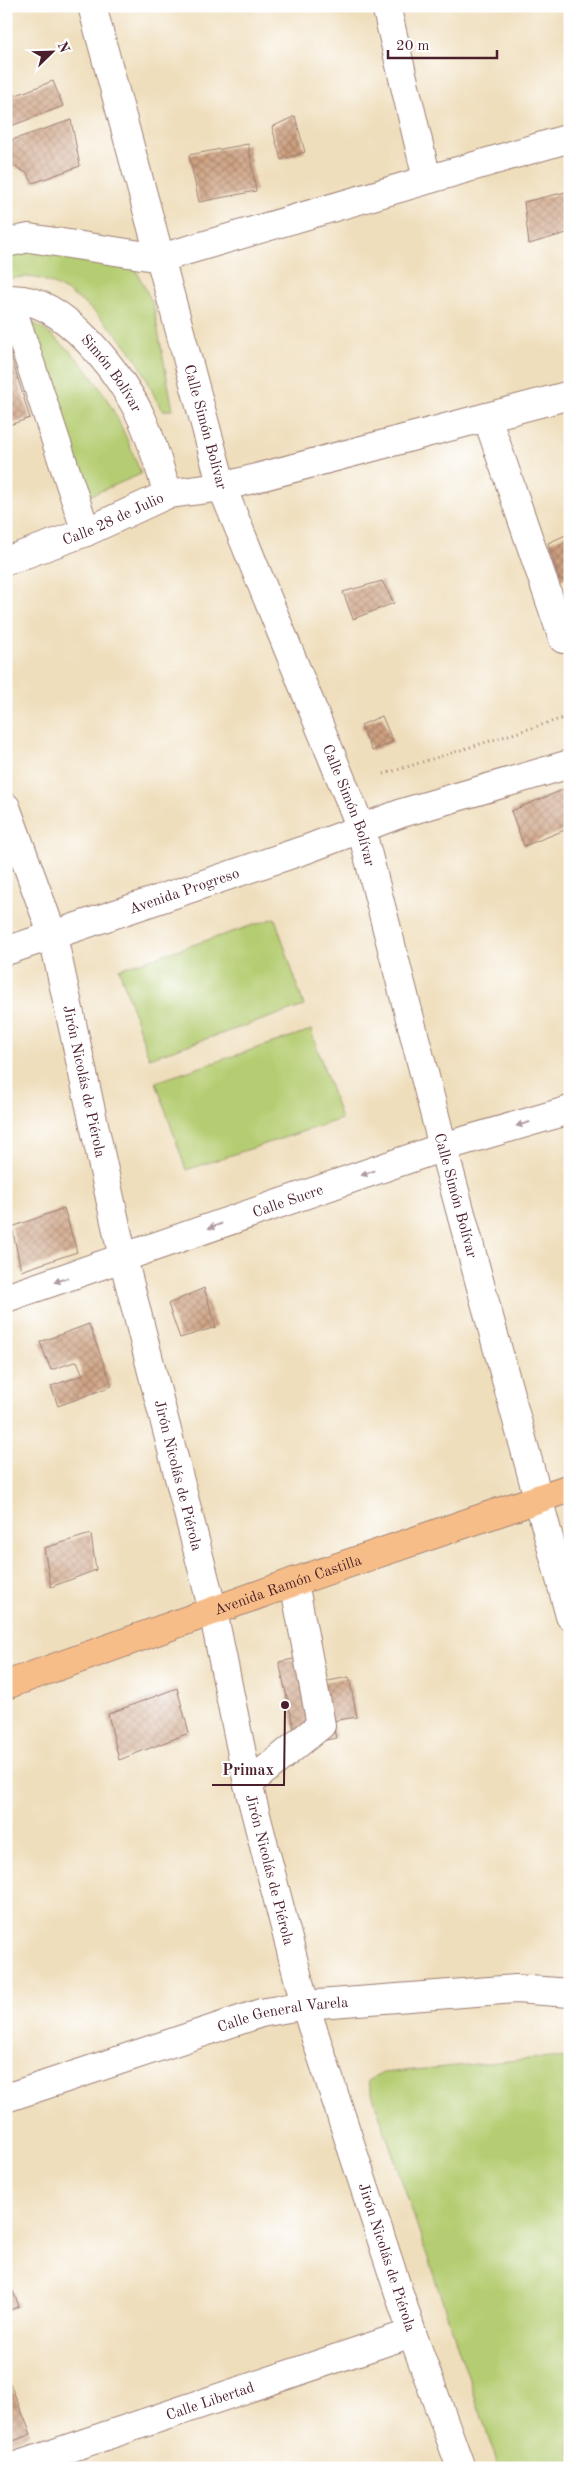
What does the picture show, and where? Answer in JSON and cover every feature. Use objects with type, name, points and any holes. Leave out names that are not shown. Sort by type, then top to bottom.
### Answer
[{"type":"main road","name":"Avenida Ramón Castilla","points":[[6,1685],[294,1582],[570,1488]]},
{"type":"street","name":"Calle Simón Bolívar","points":[[92,6],[222,487],[361,828],[443,1147],[570,1616]]},
{"type":"street","points":[[386,6],[427,179]]},
{"type":"street","points":[[6,243],[29,238],[161,258],[570,138]]},
{"type":"street","points":[[8,300],[86,532]]},
{"type":"street","name":"Simón Bolívar","points":[[8,300],[35,303],[61,318],[78,331],[115,373],[143,421],[168,494]]},
{"type":"street","name":"Calle 28 de Julio","points":[[6,561],[86,532],[168,494],[222,487],[570,395]]},
{"type":"street","points":[[487,417],[563,639]]},
{"type":"street","name":"Avenida Progreso","points":[[6,952],[308,849],[402,813],[570,764]]},
{"type":"street","name":"Jirón Nicolás de Piérola","points":[[6,807],[53,936],[123,1258],[213,1611],[248,1784],[305,2005],[412,2334],[461,2468]]},
{"type":"street","name":"Calle Sucre","points":[[6,1298],[443,1147],[570,1110]]},
{"type":"street","points":[[248,1784],[321,1725],[294,1582]]},
{"type":"street","name":"Calle General Varela","points":[[6,2098],[261,2013],[305,2005],[516,1989],[570,1993]]},
{"type":"street","name":"Calle Libertad","points":[[10,2468],[412,2334]]},
{"type":"path","points":[[384,774],[570,716]]},
{"type":"green space","points":[[48,250],[135,268],[153,304],[173,410],[163,410],[160,407],[143,370],[128,347],[104,321],[75,296],[44,280],[29,277],[6,279],[6,254]]},
{"type":"green space","points":[[29,320],[51,335],[69,351],[99,386],[122,428],[141,474],[89,496]]},
{"type":"green space","points":[[275,918],[304,1006],[149,1058],[119,969]]},
{"type":"green space","points":[[311,1030],[341,1119],[186,1170],[156,1082]]},
{"type":"green space","points":[[550,2057],[570,2060],[570,2468],[499,2468],[368,2081],[383,2073]]},
{"type":"building","points":[[53,81],[63,106],[6,128],[6,99]]},
{"type":"building","points":[[295,116],[305,152],[281,160],[272,127]]},
{"type":"building","points":[[71,120],[80,166],[33,183],[27,173],[6,162],[6,142]]},
{"type":"building","points":[[248,144],[256,191],[199,202],[189,155]]},
{"type":"building","points":[[566,192],[570,208],[570,232],[529,244],[524,202]]},
{"type":"building","points":[[6,340],[30,418],[6,426]]},
{"type":"building","points":[[570,533],[570,575],[560,580],[548,543]]},
{"type":"building","points":[[382,581],[394,603],[353,619],[343,592]]},
{"type":"building","points":[[382,716],[393,742],[372,751],[361,725]]},
{"type":"building","points":[[570,787],[570,828],[524,846],[511,811]]},
{"type":"building","points":[[64,1208],[77,1252],[21,1271],[12,1227]]},
{"type":"building","points":[[204,1288],[216,1327],[180,1338],[168,1304]]},
{"type":"building","points":[[89,1324],[112,1386],[58,1406],[51,1386],[83,1375],[77,1361],[51,1370],[40,1342]]},
{"type":"building","points":[[91,1534],[96,1570],[51,1587],[44,1548]]},
{"type":"building","points":[[317,1654],[323,1682],[349,1677],[357,1717],[332,1721],[336,1738],[298,1746],[279,1662]]},
{"type":"building","points":[[177,1688],[189,1733],[119,1760],[108,1714]]},
{"type":"building","points":[[6,2275],[19,2306],[6,2312]]},
{"type":"building","points":[[6,2374],[31,2434],[6,2444]]},
{"type":"place","name":"Primax","points":[[285,1705]]}]
